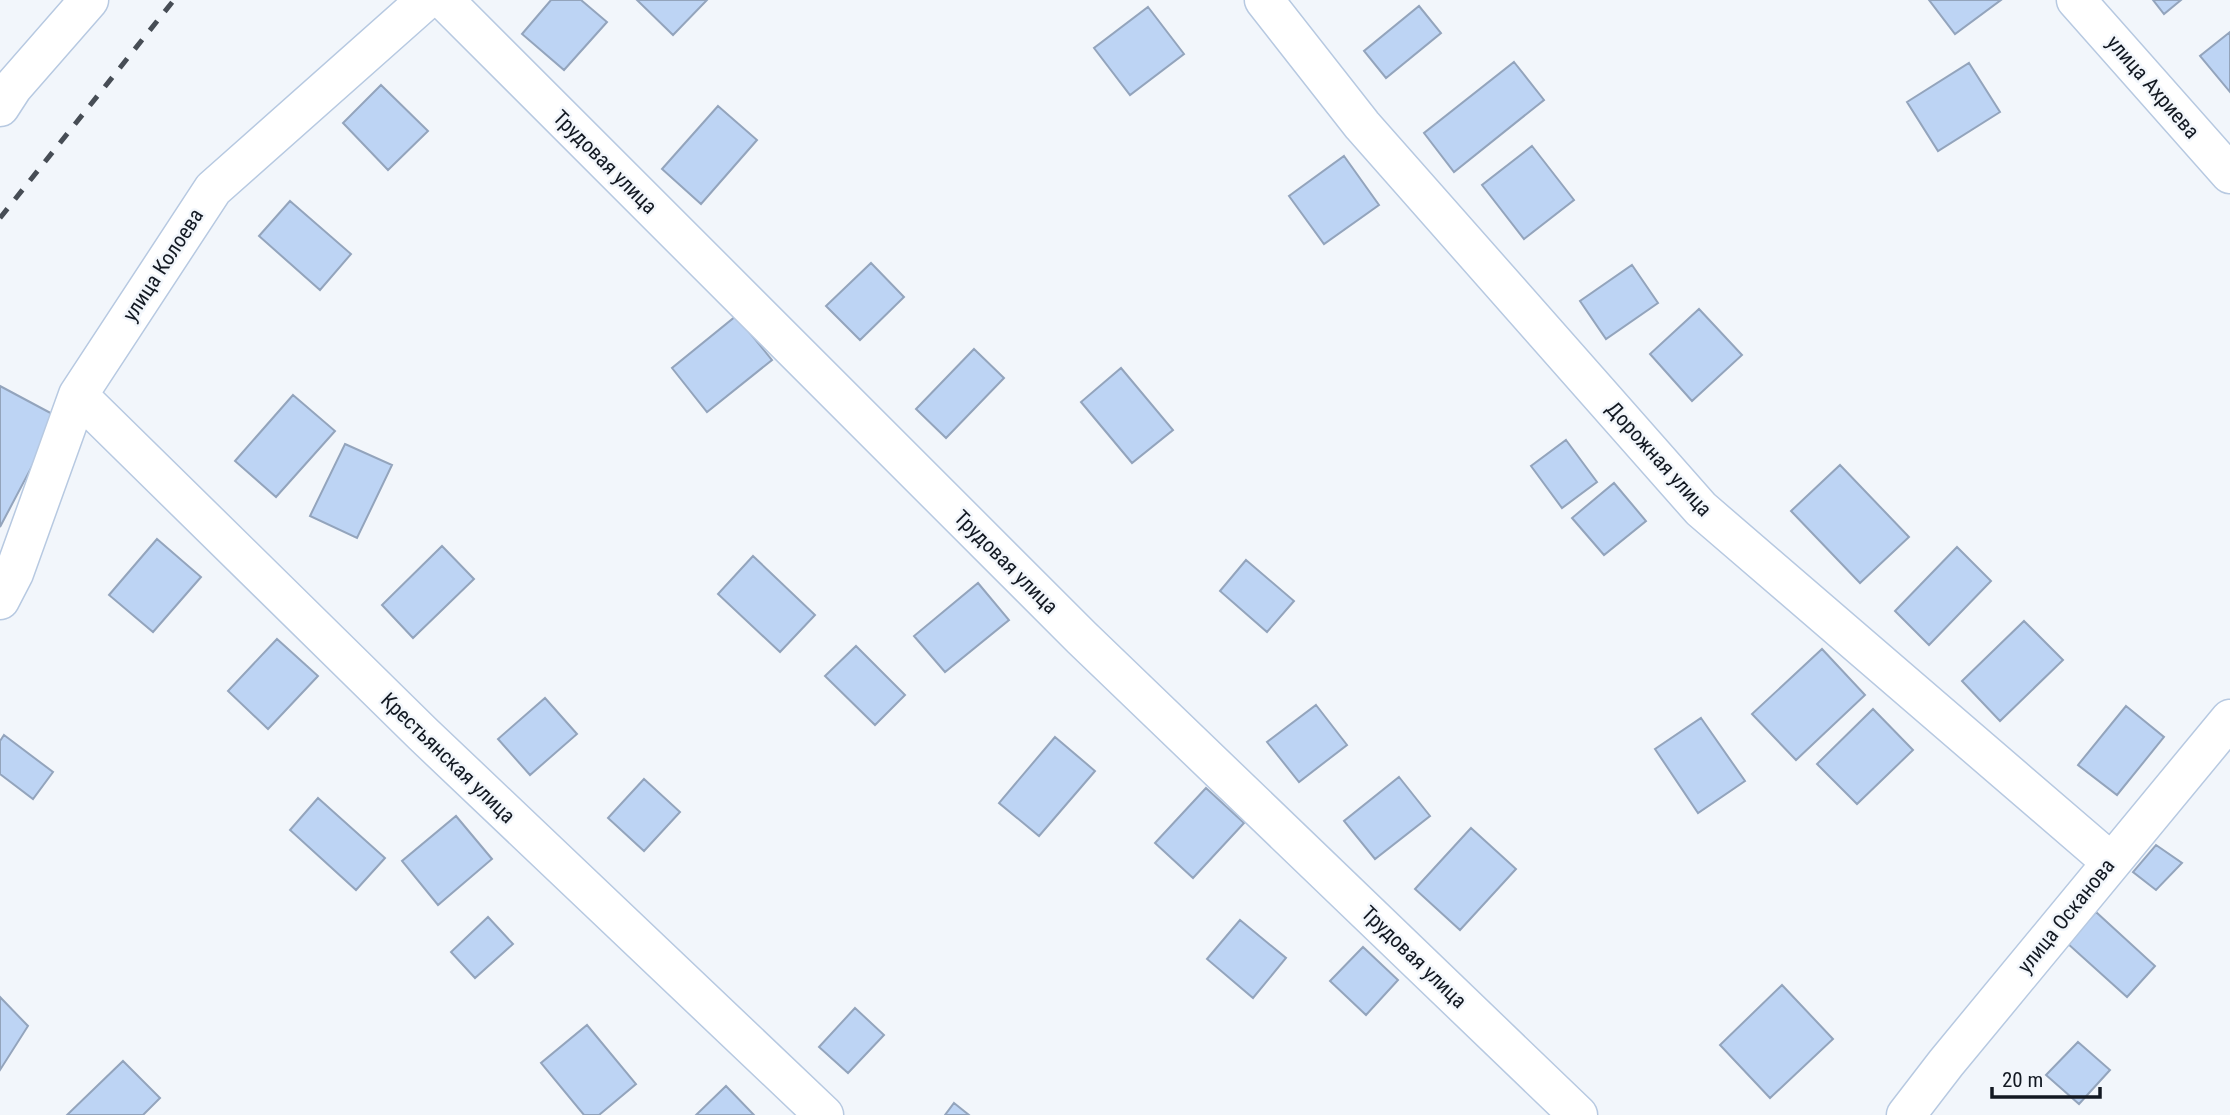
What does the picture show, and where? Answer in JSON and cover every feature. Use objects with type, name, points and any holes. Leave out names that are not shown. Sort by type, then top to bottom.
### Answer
[{"type":"street","points":[[0,107],[13,87],[89,0]]},
{"type":"street","name":"улица Колоева","points":[[0,600],[14,573],[78,395],[213,189],[426,0]]},
{"type":"street","name":"Трудовая улица","points":[[444,0],[1082,638],[1578,1115]]},
{"type":"street","name":"Дорожная улица","points":[[1264,0],[1363,125],[1701,509],[2111,862]]},
{"type":"street","name":"улица Ахриева","points":[[2076,0],[2230,174]]},
{"type":"street","name":"Крестьянская улица","points":[[78,395],[423,734],[824,1115]]},
{"type":"street","name":"улица Осканова","points":[[1906,1115],[1945,1063],[2230,719]]},
{"type":"building","points":[[551,0],[581,0],[607,22],[564,70],[522,34]]},
{"type":"building","points":[[637,0],[707,0],[673,35]]},
{"type":"building","points":[[1929,0],[2001,0],[1955,34]]},
{"type":"building","points":[[2153,0],[2181,0],[2164,14]]},
{"type":"building","points":[[1419,6],[1441,33],[1386,78],[1364,51]]},
{"type":"building","points":[[1148,7],[1184,54],[1130,95],[1094,48]]},
{"type":"building","points":[[2230,32],[2230,92],[2200,56]]},
{"type":"building","points":[[1514,62],[1544,100],[1454,172],[1424,133]]},
{"type":"building","points":[[1969,63],[2000,112],[1938,151],[1907,102]]},
{"type":"building","points":[[381,85],[428,131],[388,170],[343,123]]},
{"type":"building","points":[[718,106],[757,140],[701,204],[662,169]]},
{"type":"building","points":[[1532,146],[1574,200],[1524,239],[1482,185]]},
{"type":"building","points":[[1344,156],[1379,205],[1324,244],[1289,196]]},
{"type":"building","points":[[290,201],[351,254],[320,290],[259,236]]},
{"type":"building","points":[[871,263],[904,297],[860,340],[826,306]]},
{"type":"building","points":[[1632,265],[1658,303],[1606,339],[1580,301]]},
{"type":"building","points":[[1699,309],[1742,355],[1692,401],[1650,354]]},
{"type":"building","points":[[736,316],[772,360],[707,412],[672,368]]},
{"type":"building","points":[[974,349],[1004,378],[946,438],[916,409]]},
{"type":"building","points":[[1121,368],[1173,430],[1132,463],[1081,402]]},
{"type":"building","points":[[0,386],[58,417],[0,527]]},
{"type":"building","points":[[293,395],[335,431],[276,497],[235,461]]},
{"type":"building","points":[[1566,440],[1597,482],[1562,508],[1531,466]]},
{"type":"building","points":[[345,444],[392,465],[357,538],[310,516]]},
{"type":"building","points":[[1840,465],[1909,537],[1860,583],[1791,511]]},
{"type":"building","points":[[1614,483],[1646,521],[1604,555],[1572,518]]},
{"type":"building","points":[[157,539],[201,577],[153,632],[109,595]]},
{"type":"building","points":[[442,546],[474,579],[413,638],[382,605]]},
{"type":"building","points":[[1957,547],[1991,581],[1929,645],[1895,611]]},
{"type":"building","points":[[753,556],[815,615],[780,652],[718,594]]},
{"type":"building","points":[[1246,560],[1294,601],[1267,632],[1220,591]]},
{"type":"building","points":[[978,583],[1009,620],[945,672],[914,636]]},
{"type":"building","points":[[2024,621],[2063,660],[2000,721],[1962,681]]},
{"type":"building","points":[[277,639],[318,676],[268,729],[228,691]]},
{"type":"building","points":[[856,646],[905,695],[875,725],[825,676]]},
{"type":"building","points":[[1822,649],[1865,695],[1796,760],[1752,714]]},
{"type":"building","points":[[545,698],[577,734],[530,775],[498,739]]},
{"type":"building","points":[[1316,705],[1347,745],[1299,782],[1267,742]]},
{"type":"building","points":[[2126,706],[2164,737],[2117,795],[2078,765]]},
{"type":"building","points":[[1873,709],[1913,750],[1857,804],[1817,764]]},
{"type":"building","points":[[1701,718],[1745,781],[1698,813],[1655,749]]},
{"type":"building","points":[[4,735],[53,772],[33,799],[0,774],[0,741]]},
{"type":"building","points":[[1055,737],[1095,771],[1039,836],[999,803]]},
{"type":"building","points":[[1399,777],[1430,816],[1375,859],[1344,821]]},
{"type":"building","points":[[644,779],[680,812],[644,851],[608,818]]},
{"type":"building","points":[[1206,788],[1244,823],[1193,878],[1155,843]]},
{"type":"building","points":[[318,798],[385,858],[356,890],[290,830]]},
{"type":"building","points":[[456,816],[492,859],[438,905],[402,861]]},
{"type":"building","points":[[1471,828],[1516,869],[1460,930],[1415,889]]},
{"type":"building","points":[[2156,845],[2182,863],[2156,890],[2133,872]]},
{"type":"building","points":[[2096,912],[2155,966],[2127,997],[2067,943]]},
{"type":"building","points":[[488,917],[513,944],[475,978],[451,952]]},
{"type":"building","points":[[1240,920],[1286,958],[1253,998],[1207,959]]},
{"type":"building","points":[[1363,947],[1398,980],[1366,1015],[1330,981]]},
{"type":"building","points":[[1782,985],[1833,1039],[1770,1098],[1720,1045]]},
{"type":"building","points":[[0,997],[28,1026],[0,1070]]},
{"type":"building","points":[[855,1008],[884,1035],[848,1073],[819,1047]]},
{"type":"building","points":[[587,1025],[636,1084],[599,1115],[584,1115],[541,1063]]},
{"type":"building","points":[[2078,1042],[2110,1070],[2079,1104],[2046,1075]]},
{"type":"building","points":[[123,1061],[160,1098],[143,1115],[67,1115]]},
{"type":"building","points":[[726,1086],[754,1115],[696,1115]]},
{"type":"building","points":[[954,1103],[969,1115],[945,1115]]},
{"type":"railway","points":[[0,218],[174,0]]}]
